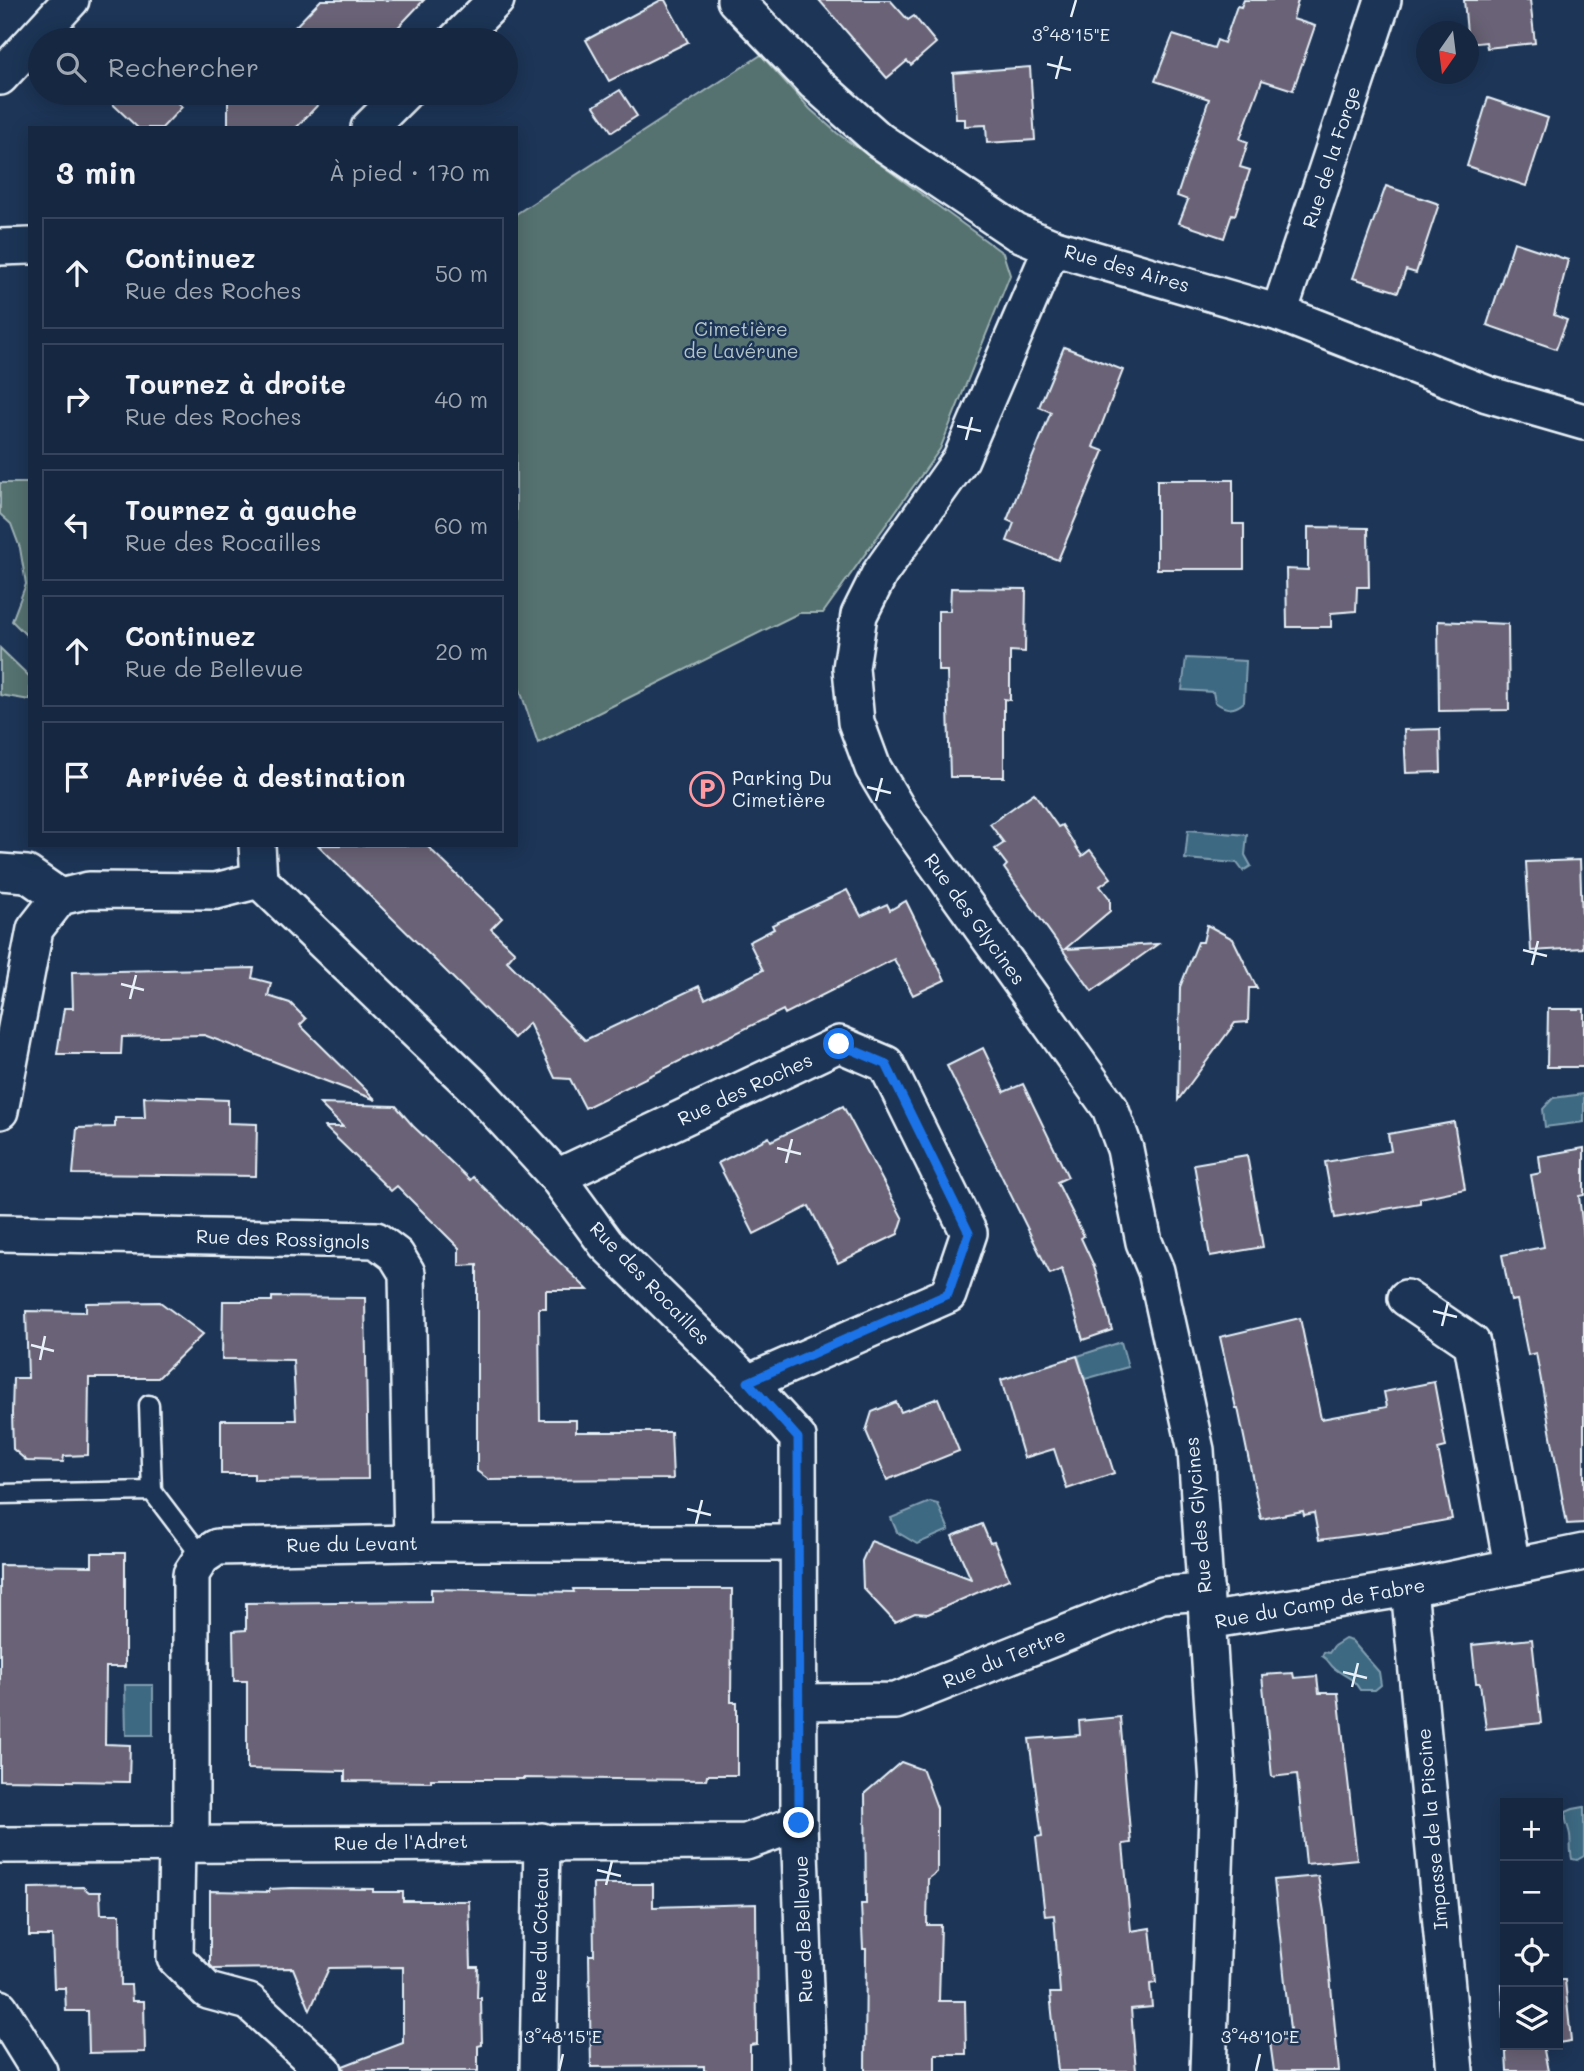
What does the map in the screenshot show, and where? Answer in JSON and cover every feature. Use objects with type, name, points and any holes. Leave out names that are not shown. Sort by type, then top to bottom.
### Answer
[{"type":"street","points":[[45,28],[71,0]]},
{"type":"street","points":[[468,28],[496,0]]},
{"type":"street","name":"Rue des Aires","points":[[734,0],[815,83],[879,139],[1017,232],[1052,247],[1279,313],[1487,394],[1584,422]]},
{"type":"street","name":"Rue de la Forge","points":[[1279,313],[1383,0]]},
{"type":"street","points":[[0,77],[28,47]]},
{"type":"street","points":[[371,126],[392,105]]},
{"type":"street","points":[[0,247],[28,246]]},
{"type":"street","name":"Rue des Glycines","points":[[1052,247],[961,459],[880,573],[859,615],[851,668],[856,722],[873,768],[898,810],[1110,1108],[1125,1149],[1144,1242],[1156,1271],[1196,1450],[1206,1606]]},
{"type":"street","points":[[0,1111],[36,929],[60,897],[89,890],[216,891],[260,880],[257,847]]},
{"type":"street","points":[[0,872],[27,874],[60,897]]},
{"type":"street","name":"Rue des Rocailles","points":[[260,880],[476,1089],[556,1177],[606,1244],[748,1382],[798,1438],[799,1702]]},
{"type":"street","name":"Rue des Roches","points":[[556,1177],[839,1044],[886,1064],[969,1233],[948,1294],[748,1382]]},
{"type":"street","name":"Rue des Rossignols","points":[[0,1233],[376,1240],[396,1255],[407,1273],[412,1543]]},
{"type":"street","points":[[1406,1298],[1472,1343],[1512,1566]]},
{"type":"street","name":"Rue du Levant","points":[[202,1557],[216,1547],[412,1543],[797,1542]]},
{"type":"street","name":"Rue du Camp de Fabre","points":[[1208,2071],[1218,1784],[1206,1606],[1409,1588],[1584,1552]]},
{"type":"street","points":[[202,1557],[191,1574],[184,1844],[175,1958],[208,1991],[248,2002],[324,2071]]},
{"type":"street","name":"Impasse de la Piscine","points":[[1409,1588],[1455,2071]]},
{"type":"street","name":"Rue du Tertre","points":[[799,1702],[896,1701],[1162,1595],[1206,1606]]},
{"type":"street","name":"Rue de Bellevue","points":[[799,1702],[799,1823],[808,2071]]},
{"type":"street","name":"Rue de l'Adret","points":[[0,1845],[746,1842],[799,1823]]},
{"type":"street","name":"Rue du Coteau","points":[[538,2071],[542,1842]]},
{"type":"street","points":[[0,2008],[38,2071]]},
{"type":"lane","points":[[149,1405],[152,1491],[202,1557]]},
{"type":"lane","points":[[0,1494],[152,1491]]},
{"type":"green space","name":"Cimetière de Lavérune","points":[[761,55],[810,109],[837,133],[1003,253],[1010,275],[940,449],[823,613],[799,613],[538,743],[518,684],[518,213]]},
{"type":"green space","points":[[0,483],[28,483],[28,637],[12,621],[26,584],[20,548],[11,524],[0,514]]},
{"type":"green space","points":[[0,648],[28,675],[28,700],[0,695]]},
{"type":"water","points":[[1186,658],[1246,661],[1244,702],[1237,707],[1226,708],[1215,702],[1213,692],[1182,690]]},
{"type":"water","points":[[1188,830],[1247,835],[1245,855],[1251,866],[1243,871],[1237,863],[1185,859]]},
{"type":"water","points":[[1584,1094],[1584,1122],[1545,1127],[1543,1109],[1553,1098]]},
{"type":"water","points":[[1121,1342],[1128,1367],[1085,1379],[1078,1356]]},
{"type":"water","points":[[930,1502],[938,1504],[949,1530],[917,1544],[897,1532],[891,1518]]},
{"type":"water","points":[[1345,1639],[1352,1641],[1379,1672],[1381,1685],[1375,1690],[1360,1690],[1351,1679],[1322,1656]]},
{"type":"water","points":[[125,1685],[153,1685],[153,1735],[126,1735]]},
{"type":"water","points":[[1584,1807],[1584,1856],[1577,1860],[1572,1859],[1566,1812]]},
{"type":"building","points":[[321,0],[424,0],[397,28],[294,28]]},
{"type":"building","points":[[665,0],[688,42],[609,81],[586,40]]},
{"type":"building","points":[[819,0],[890,0],[908,20],[914,16],[936,43],[911,65],[907,61],[887,78]]},
{"type":"building","points":[[1244,0],[1298,0],[1293,19],[1315,26],[1293,90],[1262,80],[1240,139],[1248,142],[1240,167],[1250,170],[1224,238],[1179,223],[1188,200],[1177,196],[1209,99],[1155,81],[1173,35],[1214,48],[1217,40],[1224,43],[1237,6],[1241,7]]},
{"type":"building","points":[[1464,0],[1530,0],[1535,43],[1487,48],[1486,42],[1479,43],[1479,21],[1466,21]]},
{"type":"building","points":[[1030,67],[1035,140],[987,143],[986,125],[965,126],[965,119],[956,119],[953,73]]},
{"type":"building","points":[[620,90],[637,116],[612,132],[594,106]]},
{"type":"building","points":[[1488,98],[1548,118],[1526,186],[1467,166]]},
{"type":"building","points":[[114,105],[182,107],[164,126],[136,126]]},
{"type":"building","points":[[228,105],[318,105],[298,126],[228,126]]},
{"type":"building","points":[[1386,186],[1439,204],[1416,273],[1406,270],[1398,292],[1353,278]]},
{"type":"building","points":[[1514,242],[1568,260],[1554,315],[1567,320],[1556,349],[1487,325]]},
{"type":"building","points":[[1064,347],[1123,370],[1093,447],[1104,451],[1058,560],[1007,541],[1014,523],[1007,520],[1051,412],[1039,407]]},
{"type":"building","points":[[1157,480],[1233,480],[1233,524],[1244,524],[1244,569],[1157,569]]},
{"type":"building","points":[[1308,527],[1368,528],[1369,587],[1357,587],[1356,611],[1331,613],[1331,627],[1287,627],[1286,569],[1308,570]]},
{"type":"building","points":[[951,588],[1026,589],[1025,652],[1010,651],[1010,700],[1004,699],[1004,777],[950,777],[947,671],[938,671],[938,611],[950,611]]},
{"type":"building","points":[[1438,621],[1508,624],[1509,710],[1439,711]]},
{"type":"building","points":[[1440,729],[1441,772],[1406,773],[1404,730]]},
{"type":"building","points":[[1034,793],[1058,827],[1062,825],[1082,856],[1090,850],[1111,878],[1100,886],[1110,899],[1110,911],[1065,949],[1158,944],[1092,991],[1004,868],[1007,865],[995,849],[1004,843],[990,824]]},
{"type":"building","points":[[320,847],[428,847],[502,918],[491,929],[515,952],[507,961],[585,1040],[699,986],[705,999],[763,970],[749,942],[774,929],[772,925],[847,890],[861,916],[887,904],[890,910],[906,901],[945,980],[913,995],[894,959],[785,1014],[783,1010],[585,1108],[570,1079],[555,1078],[529,1023],[514,1038]]},
{"type":"building","points":[[1580,860],[1583,948],[1531,951],[1526,862]]},
{"type":"building","points":[[1207,925],[1233,939],[1257,988],[1249,988],[1248,1022],[1235,1023],[1178,1100],[1180,987],[1198,942],[1203,942]]},
{"type":"building","points":[[254,968],[252,978],[271,983],[268,996],[290,1003],[306,1019],[300,1025],[376,1100],[204,1035],[122,1037],[121,1054],[57,1054],[64,1008],[73,1008],[72,972]]},
{"type":"building","points":[[1548,1009],[1584,1009],[1584,1067],[1547,1067]]},
{"type":"building","points":[[983,1048],[1004,1092],[1023,1084],[1068,1177],[1057,1182],[1084,1236],[1081,1238],[1094,1266],[1112,1330],[1083,1340],[1062,1269],[1050,1274],[947,1066]]},
{"type":"building","points":[[144,1097],[228,1100],[228,1123],[257,1124],[256,1176],[73,1174],[77,1128],[115,1127],[115,1118],[145,1118]]},
{"type":"building","points":[[320,1104],[396,1106],[413,1126],[470,1180],[473,1177],[588,1290],[546,1290],[546,1308],[539,1308],[540,1420],[576,1420],[576,1432],[671,1432],[673,1479],[489,1480],[477,1471],[477,1265],[459,1266],[459,1248],[397,1186],[391,1191],[325,1127],[343,1127]]},
{"type":"building","points":[[843,1106],[903,1219],[898,1234],[838,1263],[809,1206],[754,1234],[718,1163],[769,1137],[771,1141]]},
{"type":"building","points":[[1454,1122],[1465,1189],[1420,1198],[1420,1203],[1335,1218],[1325,1162],[1391,1151],[1388,1134]]},
{"type":"building","points":[[1584,1148],[1584,1195],[1579,1196],[1584,1238],[1584,1523],[1567,1524],[1536,1353],[1528,1355],[1517,1300],[1511,1301],[1502,1255],[1544,1247],[1531,1175],[1541,1173],[1539,1156]]},
{"type":"building","points":[[1247,1155],[1263,1247],[1210,1256],[1194,1164]]},
{"type":"building","points":[[272,1297],[365,1298],[368,1479],[254,1480],[254,1474],[221,1474],[221,1420],[296,1420],[293,1360],[222,1359],[223,1301],[272,1301]]},
{"type":"building","points":[[160,1302],[203,1334],[158,1378],[89,1378],[88,1455],[64,1456],[63,1462],[27,1461],[13,1449],[13,1378],[28,1378],[26,1311],[86,1312],[86,1303]]},
{"type":"building","points":[[1300,1318],[1321,1419],[1387,1407],[1384,1392],[1434,1382],[1446,1447],[1438,1449],[1452,1519],[1319,1540],[1314,1513],[1304,1515],[1303,1511],[1261,1519],[1220,1337]]},
{"type":"building","points":[[1077,1356],[1114,1473],[1067,1489],[1054,1449],[1024,1458],[1001,1380]]},
{"type":"building","points":[[938,1398],[959,1451],[887,1480],[866,1431],[872,1412],[896,1402],[901,1412]]},
{"type":"building","points":[[982,1524],[990,1543],[994,1542],[1009,1579],[928,1614],[915,1613],[895,1622],[863,1588],[862,1561],[871,1541],[971,1579],[952,1536]]},
{"type":"building","points":[[92,1553],[125,1553],[125,1667],[106,1667],[105,1744],[130,1745],[129,1782],[0,1780],[0,1565],[92,1566]]},
{"type":"building","points":[[431,1589],[574,1592],[573,1589],[732,1589],[731,1702],[737,1702],[737,1775],[707,1775],[706,1780],[523,1778],[431,1779],[431,1782],[345,1781],[345,1771],[247,1769],[247,1681],[234,1681],[233,1631],[246,1630],[246,1603],[431,1601]]},
{"type":"building","points":[[1532,1639],[1541,1723],[1486,1729],[1480,1683],[1476,1683],[1472,1645]]},
{"type":"building","points":[[1293,1673],[1294,1678],[1317,1676],[1319,1693],[1338,1693],[1357,1859],[1306,1864],[1297,1774],[1272,1777],[1262,1675]]},
{"type":"building","points":[[1120,1717],[1131,1843],[1123,1844],[1131,1931],[1150,1928],[1156,1983],[1150,1984],[1152,2007],[1131,2009],[1136,2071],[1058,2071],[1050,1993],[1060,1993],[1054,1915],[1045,1916],[1036,1837],[1042,1836],[1029,1739],[1080,1735],[1079,1721]]},
{"type":"building","points":[[901,1762],[923,1770],[937,1808],[937,1872],[928,1879],[927,1925],[941,1925],[939,2001],[965,2001],[966,2054],[935,2054],[935,2071],[865,2071],[866,1949],[863,1949],[861,1904],[866,1904],[865,1793]]},
{"type":"building","points":[[1318,1876],[1324,1912],[1339,2071],[1274,2071],[1270,2042],[1291,2039],[1274,1880]]},
{"type":"building","points":[[593,1884],[653,1884],[653,1907],[756,1904],[757,2044],[750,2045],[750,2071],[704,2071],[704,2066],[591,2067],[589,1955],[594,1955]]},
{"type":"building","points":[[83,1887],[89,1892],[100,1892],[101,1914],[120,1914],[121,1985],[131,1985],[132,2001],[144,2001],[145,2052],[89,2053],[88,2011],[66,2011],[65,1988],[54,1988],[52,1936],[29,1936],[29,1888]]},
{"type":"building","points":[[269,1889],[373,1889],[373,1892],[403,1892],[403,1901],[469,1901],[471,1967],[478,1967],[477,1998],[481,1998],[482,2045],[478,2046],[478,2071],[344,2071],[343,2066],[403,2043],[403,1967],[329,1968],[310,2010],[293,1968],[214,1969],[210,1965],[210,1891],[269,1892]]},
{"type":"building","points":[[1563,1980],[1565,1980],[1571,2041],[1563,2042]]},
{"type":"building","points":[[1506,2050],[1544,2050],[1548,2071],[1507,2071]]},
{"type":"place","name":"Parking Du Cimetière","points":[[707,789]]},
{"type":"route","points":[[799,1823],[798,1438],[748,1382],[948,1294],[969,1233],[886,1064],[839,1044]]}]
